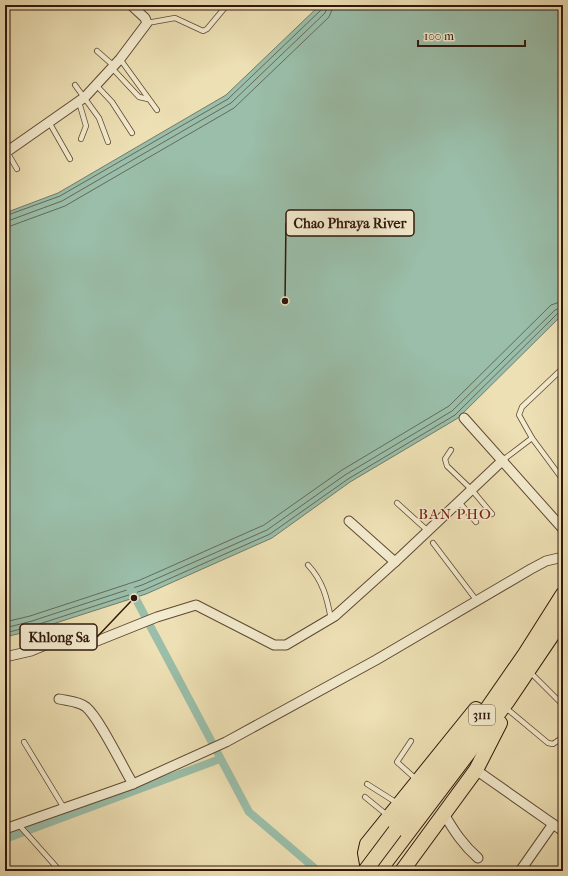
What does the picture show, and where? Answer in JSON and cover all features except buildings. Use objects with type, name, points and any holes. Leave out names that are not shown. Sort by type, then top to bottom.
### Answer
[{"type":"main road","name":"3111","points":[[377,871],[400,834],[500,689],[563,594]]},
{"type":"main road","name":"3111","points":[[365,871],[400,834],[507,705],[563,619]]},
{"type":"main road","points":[[377,871],[367,864],[365,853],[367,844],[417,780],[484,700],[500,689]]},
{"type":"main road","points":[[407,867],[476,770],[507,705]]},
{"type":"street","points":[[6,152],[82,100],[116,64],[147,23],[145,18],[131,5]]},
{"type":"street","points":[[464,418],[563,529]]},
{"type":"street","points":[[5,657],[31,651],[79,631],[88,632],[92,640],[97,641],[157,617],[196,605],[274,645],[286,645],[331,619],[395,562],[503,460]]},
{"type":"street","points":[[349,521],[395,562]]},
{"type":"street","points":[[5,829],[133,784],[226,742],[376,660],[531,568],[546,561],[563,557]]},
{"type":"street","points":[[59,699],[77,702],[86,707],[99,725],[133,784]]},
{"type":"street","points":[[476,770],[563,831]]},
{"type":"street","points":[[444,814],[456,835],[478,858]]},
{"type":"street","points":[[520,871],[553,824]]},
{"type":"lane","points":[[147,23],[175,18],[203,30],[207,29],[227,5]]},
{"type":"lane","points":[[97,51],[116,64],[156,110]]},
{"type":"lane","points":[[116,64],[139,97],[148,99]]},
{"type":"lane","points":[[75,85],[82,100],[86,126],[80,139]]},
{"type":"lane","points":[[96,85],[112,102],[132,133]]},
{"type":"lane","points":[[82,100],[99,118],[108,142]]},
{"type":"lane","points":[[49,122],[70,159]]},
{"type":"lane","points":[[6,152],[17,169]]},
{"type":"lane","points":[[563,368],[519,411],[532,438],[563,480]]},
{"type":"lane","points":[[503,460],[532,438]]},
{"type":"lane","points":[[451,450],[445,458],[445,463],[472,490],[492,514]]},
{"type":"lane","points":[[459,502],[476,522]]},
{"type":"lane","points":[[397,503],[428,531]]},
{"type":"lane","points":[[433,543],[477,601]]},
{"type":"lane","points":[[308,565],[316,574],[325,589],[331,619]]},
{"type":"lane","points":[[529,670],[563,705]]},
{"type":"lane","points":[[507,705],[548,743],[553,744],[563,737]]},
{"type":"lane","points":[[411,741],[397,762],[417,780]]},
{"type":"lane","points":[[24,742],[64,808]]},
{"type":"lane","points":[[367,784],[398,804]]},
{"type":"lane","points":[[365,797],[389,816]]},
{"type":"lane","points":[[18,824],[60,871]]},
{"type":"water","points":[[320,5],[563,5],[563,314],[458,418],[350,482],[272,538],[146,594],[34,630],[5,637],[5,213],[58,193],[226,95]]},
{"type":"waterway","points":[[130,588],[249,812],[318,871]]},
{"type":"waterway","points":[[5,839],[220,759]]},
{"type":"place","name":"Chao Phraya River","points":[[285,301]]},
{"type":"place","name":"Khlong Sa","points":[[134,598]]},
{"type":"district","name":"BAN PHO","points":[[455,514]]}]
